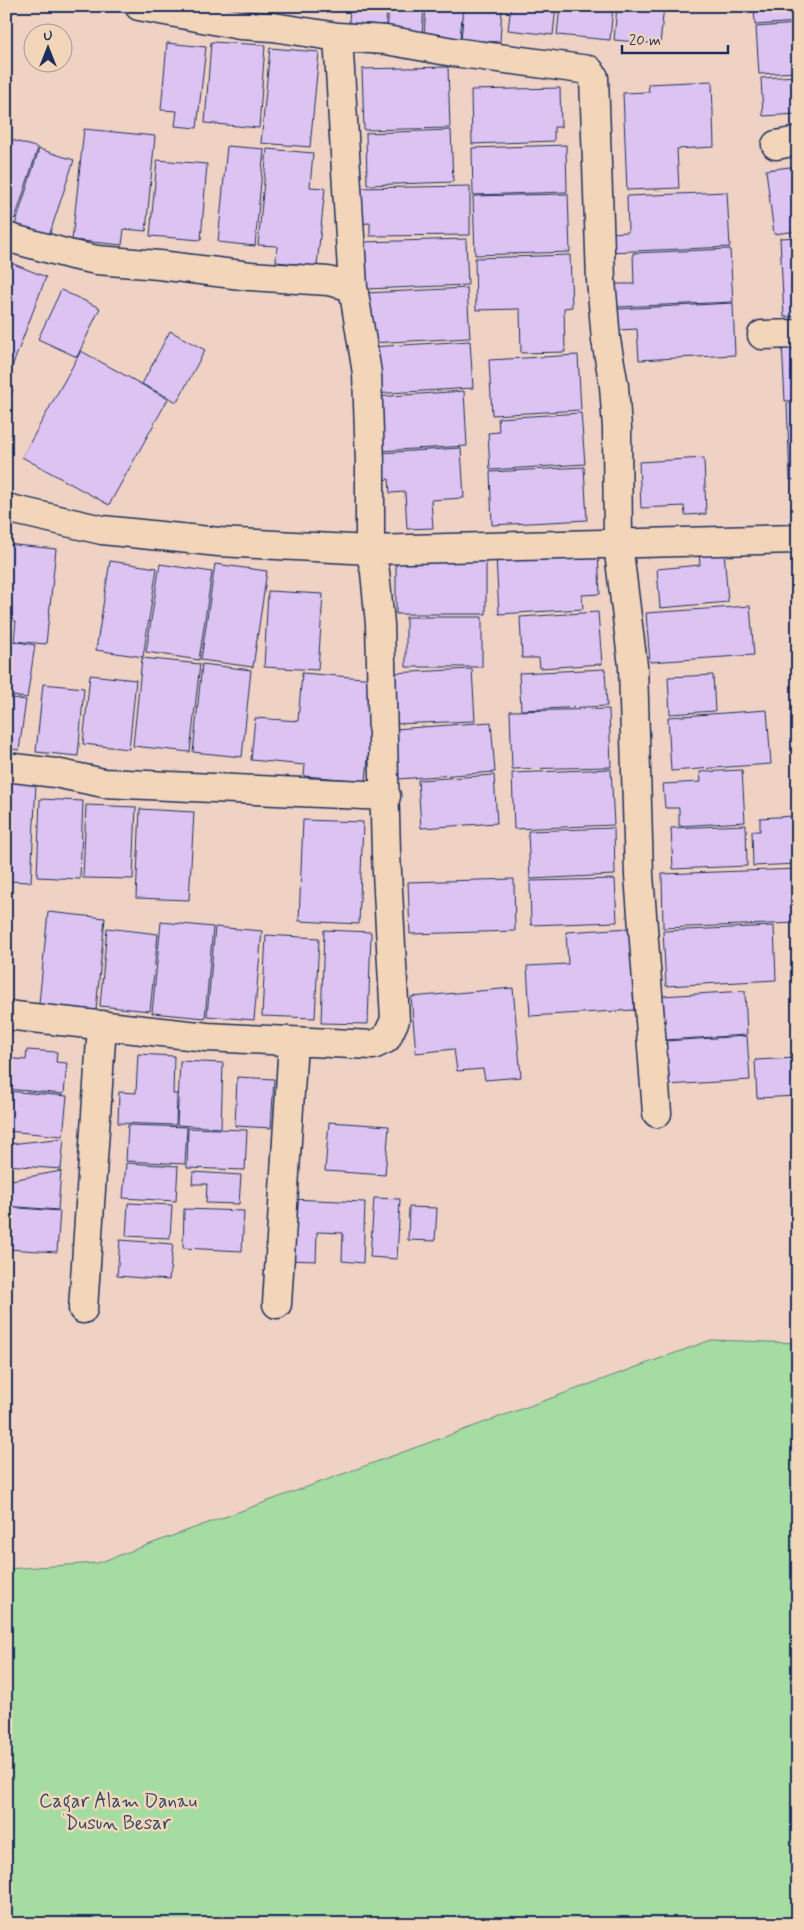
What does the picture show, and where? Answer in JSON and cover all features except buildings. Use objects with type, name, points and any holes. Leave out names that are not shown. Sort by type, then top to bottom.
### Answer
[{"type":"street","points":[[139,6],[240,25],[273,27],[338,37],[386,40],[547,66],[580,68],[589,70],[594,77],[601,280],[606,340],[614,386],[617,428],[618,544],[633,666],[639,875],[658,1114]]},
{"type":"street","points":[[6,1015],[207,1037],[373,1045],[386,1039],[395,1020],[386,854],[386,796],[380,624],[375,572],[370,550],[367,373],[353,287],[338,37]]},
{"type":"street","points":[[6,237],[97,260],[250,276],[328,281],[353,287]]},
{"type":"street","points":[[762,335],[798,334]]},
{"type":"street","points":[[6,508],[112,531],[219,542],[370,550],[798,539]]},
{"type":"street","points":[[6,767],[55,773],[104,783],[386,796]]},
{"type":"street","points":[[83,1308],[102,1025]]},
{"type":"street","points":[[277,1304],[293,1042]]},
{"type":"green space","name":"Cagar Alam Danau Dusun Besar","points":[[711,1340],[798,1343],[798,1924],[6,1924],[6,1569],[98,1563]]}]
